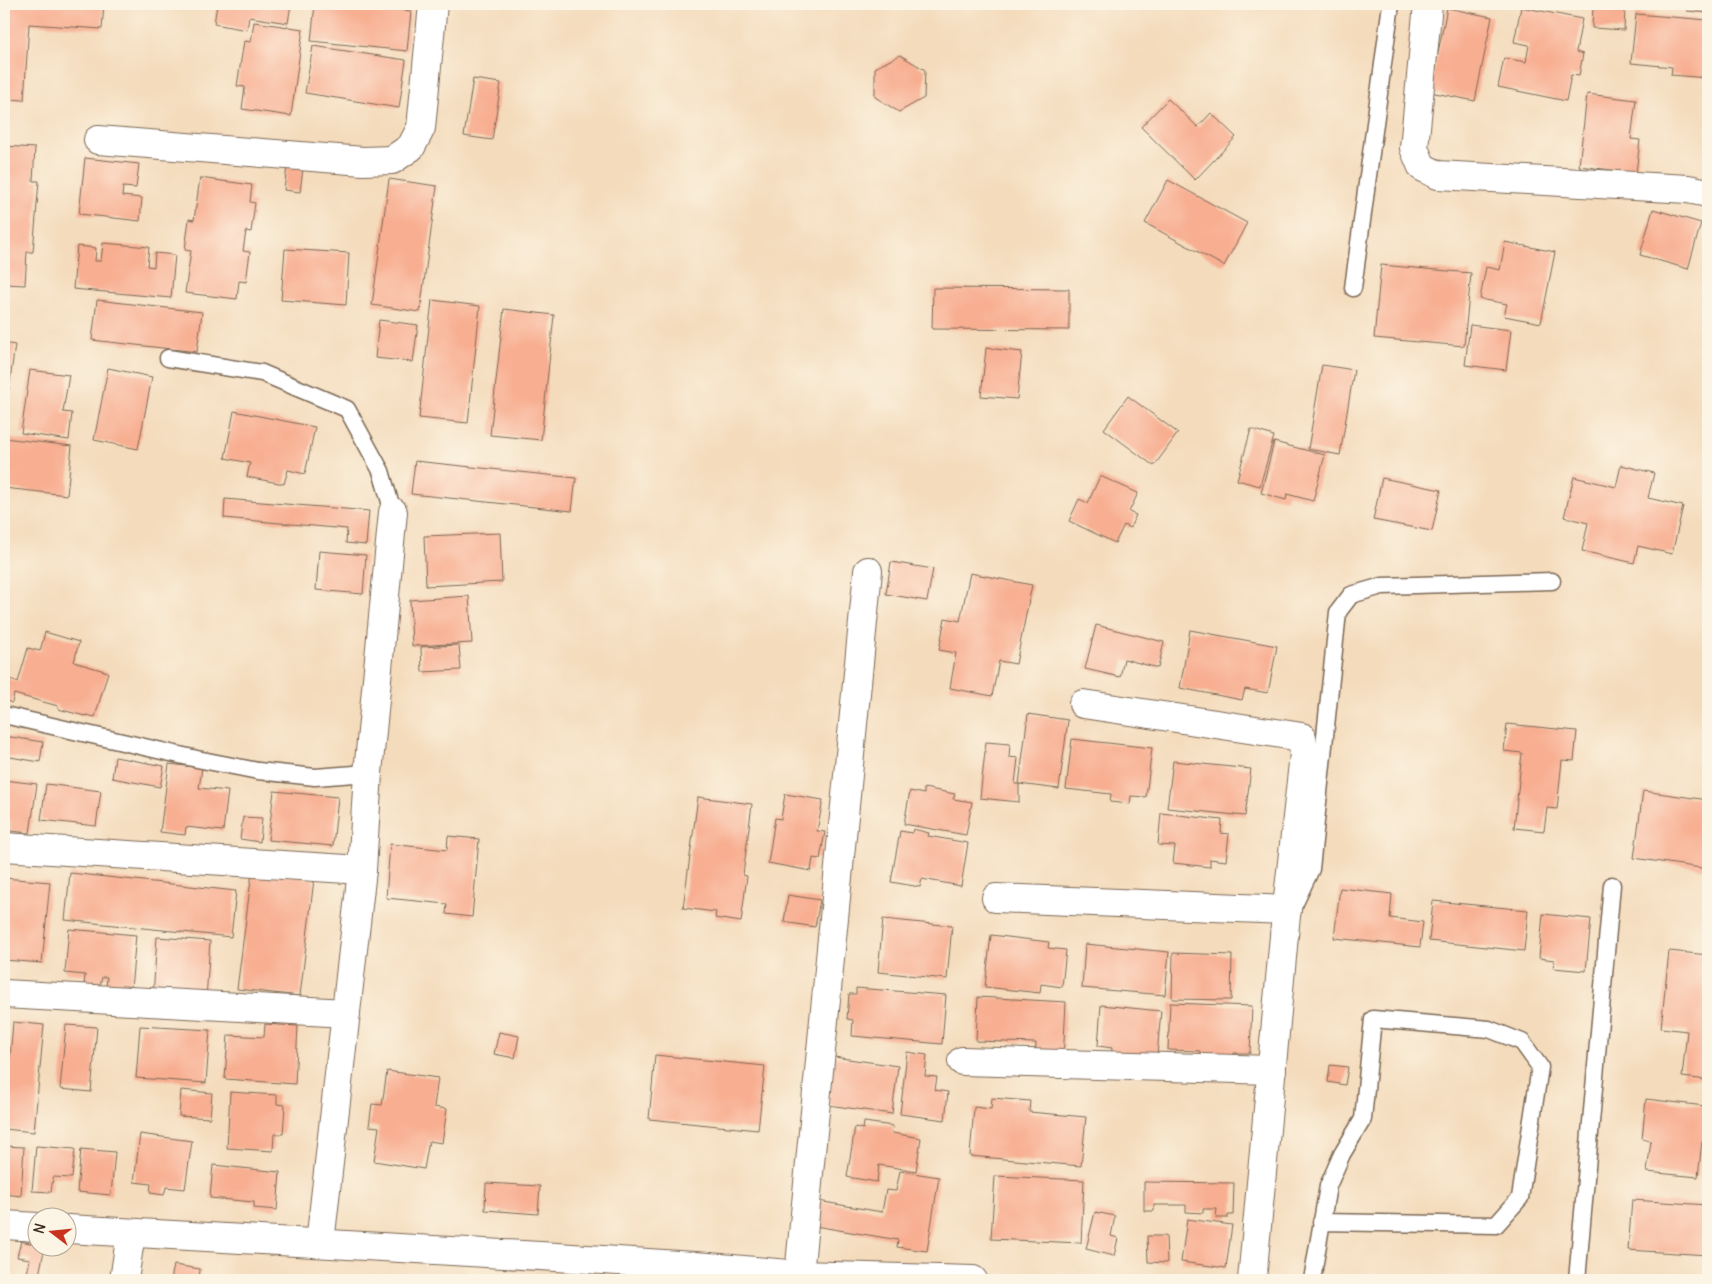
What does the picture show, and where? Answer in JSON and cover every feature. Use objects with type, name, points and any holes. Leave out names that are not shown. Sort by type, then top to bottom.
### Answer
[{"type":"street","points":[[98,140],[363,161],[392,160],[411,147],[421,128],[433,4]]},
{"type":"street","points":[[1428,4],[1414,148],[1422,167],[1438,176],[1688,189],[1708,193]]},
{"type":"street","points":[[320,1244],[362,870],[368,773],[393,512]]},
{"type":"street","points":[[799,1275],[868,571]]},
{"type":"street","points":[[1083,704],[1302,737],[1304,754],[1286,918],[1252,1280]]},
{"type":"street","points":[[4,847],[362,870]]},
{"type":"street","points":[[996,898],[1286,918]]},
{"type":"street","points":[[4,994],[346,1013]]},
{"type":"street","points":[[962,1061],[1272,1070]]},
{"type":"street","points":[[4,1224],[28,1226]]},
{"type":"street","points":[[78,1230],[320,1244],[556,1269],[799,1275],[867,1279],[973,1280]]},
{"type":"street","points":[[124,1280],[131,1233]]},
{"type":"lane","points":[[1353,288],[1390,4]]},
{"type":"lane","points":[[168,358],[262,373],[347,409],[381,471],[393,512]]},
{"type":"lane","points":[[1286,918],[1311,869],[1338,612],[1351,595],[1382,586],[1552,581]]},
{"type":"lane","points":[[4,715],[258,772],[315,777],[368,773]]},
{"type":"lane","points":[[1576,1280],[1612,885]]},
{"type":"lane","points":[[1312,1280],[1321,1222],[1328,1186],[1342,1154],[1363,1119],[1373,1020],[1489,1029],[1522,1042],[1540,1067],[1520,1198],[1496,1225],[1321,1222]]},
{"type":"building","points":[[4,4],[104,4],[102,29],[29,24],[24,100],[4,99]]},
{"type":"building","points":[[217,4],[291,4],[288,23],[249,17],[247,30],[214,24]]},
{"type":"building","points":[[315,4],[344,4],[411,11],[407,51],[311,41]]},
{"type":"building","points":[[1687,4],[1708,4],[1708,13],[1687,11]]},
{"type":"building","points":[[1521,7],[1582,19],[1576,52],[1583,54],[1579,76],[1571,75],[1566,101],[1498,87],[1504,58],[1526,62],[1529,45],[1514,42]]},
{"type":"building","points":[[1447,8],[1492,17],[1475,101],[1430,92]]},
{"type":"building","points":[[1593,8],[1625,10],[1624,30],[1592,28]]},
{"type":"building","points":[[1636,14],[1708,20],[1708,78],[1671,75],[1672,67],[1631,63]]},
{"type":"building","points":[[254,22],[303,29],[291,116],[242,109],[245,87],[237,86],[244,41],[251,42]]},
{"type":"building","points":[[313,46],[406,60],[399,108],[305,93]]},
{"type":"building","points":[[900,55],[925,70],[924,98],[899,112],[875,97],[875,68]]},
{"type":"building","points":[[473,79],[501,83],[492,140],[464,136]]},
{"type":"building","points":[[1587,94],[1636,100],[1631,139],[1640,140],[1636,173],[1579,166]]},
{"type":"building","points":[[1168,99],[1198,127],[1211,113],[1236,137],[1195,180],[1141,127]]},
{"type":"building","points":[[4,146],[35,148],[33,181],[39,181],[33,252],[27,252],[25,285],[4,284]]},
{"type":"building","points":[[85,158],[139,164],[136,188],[123,187],[122,196],[142,198],[140,221],[79,214]]},
{"type":"building","points":[[287,166],[303,169],[300,192],[284,190]]},
{"type":"building","points":[[200,178],[252,185],[250,202],[255,203],[251,232],[246,231],[243,251],[250,252],[246,282],[239,281],[237,299],[185,293],[191,251],[185,250],[189,219],[194,220]]},
{"type":"building","points":[[389,179],[437,186],[420,312],[372,305]]},
{"type":"building","points":[[1168,180],[1247,223],[1224,266],[1145,223]]},
{"type":"building","points":[[1653,209],[1701,223],[1688,269],[1640,255]]},
{"type":"building","points":[[1505,242],[1555,252],[1541,323],[1504,316],[1507,304],[1480,299],[1486,267],[1500,270]]},
{"type":"building","points":[[103,243],[149,247],[147,266],[154,267],[155,253],[175,255],[171,298],[73,289],[77,246],[96,248],[95,261],[101,261]]},
{"type":"building","points":[[285,249],[349,253],[346,305],[281,300]]},
{"type":"building","points":[[1381,265],[1471,273],[1464,346],[1374,338]]},
{"type":"building","points":[[933,288],[1069,289],[1069,330],[932,329]]},
{"type":"building","points":[[97,300],[202,312],[197,352],[92,340]]},
{"type":"building","points":[[432,300],[480,306],[468,423],[419,418]]},
{"type":"building","points":[[504,309],[554,315],[541,440],[490,435]]},
{"type":"building","points":[[1708,318],[1708,343],[1702,342]]},
{"type":"building","points":[[379,320],[418,325],[413,362],[375,358]]},
{"type":"building","points":[[1470,325],[1511,330],[1506,370],[1465,365]]},
{"type":"building","points":[[4,343],[15,345],[5,417],[4,417]]},
{"type":"building","points":[[986,348],[1022,352],[1017,399],[981,396]]},
{"type":"building","points":[[1322,365],[1354,370],[1340,455],[1308,449]]},
{"type":"building","points":[[108,368],[152,377],[138,449],[94,440]]},
{"type":"building","points":[[30,370],[69,375],[63,412],[72,413],[69,440],[21,433]]},
{"type":"building","points":[[1128,396],[1178,433],[1154,466],[1104,429]]},
{"type":"building","points":[[234,411],[315,427],[305,474],[288,470],[284,484],[247,477],[250,463],[225,458]]},
{"type":"building","points":[[1251,429],[1274,436],[1260,486],[1237,480]]},
{"type":"building","points":[[4,438],[72,446],[67,495],[4,488]]},
{"type":"building","points":[[1274,442],[1325,455],[1313,501],[1287,494],[1286,500],[1261,493]]},
{"type":"building","points":[[415,461],[576,478],[572,511],[411,494]]},
{"type":"building","points":[[1621,465],[1654,473],[1648,498],[1683,506],[1672,554],[1638,546],[1634,563],[1582,551],[1588,523],[1564,517],[1574,477],[1616,487]]},
{"type":"building","points":[[1100,476],[1138,493],[1129,512],[1136,515],[1130,528],[1124,525],[1115,543],[1069,521],[1079,499],[1088,503]]},
{"type":"building","points":[[1382,478],[1441,490],[1432,531],[1373,520]]},
{"type":"building","points":[[225,499],[369,511],[366,545],[346,543],[347,529],[224,518]]},
{"type":"building","points":[[500,533],[502,582],[426,586],[424,536]]},
{"type":"building","points":[[319,551],[366,555],[363,594],[316,590]]},
{"type":"building","points":[[891,562],[933,569],[927,601],[886,594]]},
{"type":"building","points":[[970,573],[1032,585],[1016,664],[999,661],[992,696],[950,688],[956,653],[939,650],[945,618],[960,621]]},
{"type":"building","points":[[469,596],[472,643],[412,646],[410,600]]},
{"type":"building","points":[[1096,625],[1164,642],[1158,668],[1124,659],[1120,677],[1085,669]]},
{"type":"building","points":[[1190,630],[1277,646],[1268,693],[1245,689],[1242,700],[1180,688]]},
{"type":"building","points":[[45,632],[79,642],[74,662],[108,672],[95,717],[58,709],[58,706],[14,694],[12,703],[4,700],[4,677],[18,682],[28,648],[40,651]]},
{"type":"building","points":[[459,645],[461,670],[422,672],[421,647]]},
{"type":"building","points":[[1028,714],[1068,720],[1059,789],[1019,784]]},
{"type":"building","points":[[1507,724],[1577,731],[1574,761],[1562,760],[1557,809],[1547,808],[1544,831],[1514,828],[1522,753],[1504,751]]},
{"type":"building","points":[[4,736],[43,742],[40,762],[4,756]]},
{"type":"building","points":[[1072,739],[1152,748],[1146,797],[1131,796],[1130,804],[1110,802],[1111,794],[1066,789]]},
{"type":"building","points":[[986,742],[1010,744],[1009,757],[1018,758],[1015,784],[1019,784],[1019,802],[980,798]]},
{"type":"building","points":[[115,757],[164,766],[160,787],[112,778]]},
{"type":"building","points":[[1173,761],[1251,769],[1245,816],[1167,808]]},
{"type":"building","points":[[169,764],[202,768],[199,788],[228,791],[223,831],[186,827],[185,835],[160,832]]},
{"type":"building","points":[[4,780],[37,784],[30,833],[10,831],[11,822],[4,821]]},
{"type":"building","points":[[46,784],[101,791],[96,826],[41,820]]},
{"type":"building","points":[[924,788],[955,794],[953,799],[972,802],[966,835],[904,824],[910,791],[924,794]]},
{"type":"building","points":[[274,791],[338,797],[333,846],[268,840]]},
{"type":"building","points":[[1643,791],[1708,800],[1708,869],[1634,858]]},
{"type":"building","points":[[785,794],[823,800],[817,831],[825,832],[820,859],[813,858],[811,871],[768,863],[775,818],[781,819]]},
{"type":"building","points":[[698,797],[752,804],[743,875],[747,876],[741,922],[715,918],[716,912],[683,908]]},
{"type":"building","points":[[1161,813],[1222,820],[1221,833],[1229,834],[1226,861],[1210,859],[1210,867],[1173,863],[1175,846],[1158,845]]},
{"type":"building","points":[[243,817],[262,818],[260,842],[240,839]]},
{"type":"building","points":[[913,829],[929,833],[928,836],[968,843],[961,886],[922,879],[920,887],[891,882],[900,831],[912,833]]},
{"type":"building","points":[[448,836],[479,839],[472,917],[446,914],[447,904],[386,898],[390,844],[447,850]]},
{"type":"building","points":[[252,872],[314,879],[300,996],[237,989]]},
{"type":"building","points":[[70,873],[236,891],[231,937],[65,920]]},
{"type":"building","points":[[4,878],[50,882],[42,963],[4,960]]},
{"type":"building","points":[[1340,888],[1392,894],[1390,918],[1423,922],[1420,947],[1334,938]]},
{"type":"building","points":[[788,895],[820,900],[815,927],[784,922]]},
{"type":"building","points":[[1433,901],[1528,910],[1524,951],[1429,941]]},
{"type":"building","points":[[1543,914],[1591,919],[1586,971],[1553,968],[1554,960],[1539,958]]},
{"type":"building","points":[[883,919],[952,926],[947,979],[878,972]]},
{"type":"building","points":[[69,929],[136,935],[131,989],[106,987],[107,977],[102,977],[100,986],[84,985],[85,975],[65,973]]},
{"type":"building","points":[[991,935],[1049,942],[1048,948],[1066,950],[1062,987],[1041,984],[1040,993],[985,987]]},
{"type":"building","points":[[157,937],[210,941],[206,999],[153,996]]},
{"type":"building","points":[[1085,944],[1169,952],[1165,995],[1082,988]]},
{"type":"building","points":[[1669,951],[1708,955],[1708,1080],[1682,1077],[1687,1031],[1661,1028]]},
{"type":"building","points":[[1173,953],[1232,955],[1231,1000],[1172,999]]},
{"type":"building","points":[[856,988],[946,995],[942,1044],[852,1036],[853,1020],[847,1019],[849,994],[856,994]]},
{"type":"building","points":[[978,997],[1066,1002],[1063,1061],[1035,1060],[1036,1043],[976,1041]]},
{"type":"building","points":[[1170,1003],[1252,1006],[1250,1053],[1234,1053],[1233,1062],[1200,1060],[1200,1051],[1168,1050]]},
{"type":"building","points":[[1101,1005],[1161,1011],[1157,1055],[1111,1059],[1112,1048],[1098,1046]]},
{"type":"building","points":[[13,1022],[44,1025],[34,1132],[4,1129]]},
{"type":"building","points":[[265,1024],[298,1026],[295,1084],[225,1079],[228,1035],[264,1037]]},
{"type":"building","points":[[66,1025],[97,1027],[91,1092],[60,1089]]},
{"type":"building","points":[[140,1026],[210,1030],[206,1083],[136,1078]]},
{"type":"building","points":[[499,1032],[519,1036],[515,1058],[494,1054]]},
{"type":"building","points":[[907,1052],[927,1055],[925,1076],[937,1077],[935,1090],[948,1092],[945,1120],[900,1114]]},
{"type":"building","points":[[655,1055],[765,1066],[758,1130],[649,1119]]},
{"type":"building","points":[[834,1057],[898,1066],[892,1114],[828,1105]]},
{"type":"building","points":[[1330,1065],[1348,1067],[1345,1085],[1328,1082]]},
{"type":"building","points":[[387,1071],[438,1078],[434,1107],[447,1109],[442,1143],[429,1141],[424,1169],[374,1161],[379,1127],[369,1126],[372,1104],[382,1105]]},
{"type":"building","points":[[181,1090],[212,1093],[210,1118],[179,1116]]},
{"type":"building","points":[[230,1092],[277,1095],[277,1104],[285,1105],[283,1134],[274,1134],[273,1151],[227,1148]]},
{"type":"building","points":[[992,1098],[1030,1101],[1029,1112],[1086,1117],[1081,1166],[970,1156],[974,1107],[991,1109]]},
{"type":"building","points":[[1646,1099],[1705,1106],[1704,1111],[1708,1112],[1708,1141],[1702,1141],[1698,1177],[1647,1172],[1651,1141],[1642,1139]]},
{"type":"building","points":[[864,1122],[893,1126],[892,1133],[921,1138],[916,1171],[879,1165],[877,1182],[847,1177],[855,1127],[863,1129]]},
{"type":"building","points":[[140,1134],[192,1141],[185,1189],[166,1187],[164,1195],[150,1193],[151,1184],[134,1182]]},
{"type":"building","points":[[4,1146],[24,1147],[21,1196],[4,1194]]},
{"type":"building","points":[[36,1146],[75,1149],[72,1178],[53,1177],[51,1192],[32,1191]]},
{"type":"building","points":[[81,1149],[115,1152],[111,1195],[77,1192]]},
{"type":"building","points":[[213,1165],[280,1172],[277,1210],[254,1208],[254,1202],[210,1198]]},
{"type":"building","points":[[900,1171],[939,1177],[927,1251],[897,1247],[898,1240],[815,1226],[818,1201],[882,1212],[886,1190],[896,1191]]},
{"type":"building","points":[[995,1176],[1084,1180],[1081,1243],[991,1239]]},
{"type":"building","points":[[1144,1182],[1234,1183],[1233,1215],[1228,1215],[1228,1218],[1216,1218],[1217,1209],[1203,1209],[1203,1213],[1186,1212],[1186,1205],[1154,1205],[1154,1211],[1144,1211]]},
{"type":"building","points":[[486,1183],[540,1186],[538,1214],[485,1210]]},
{"type":"building","points":[[1632,1200],[1708,1205],[1708,1255],[1628,1250]]},
{"type":"building","points":[[1095,1212],[1115,1216],[1111,1236],[1118,1238],[1114,1256],[1086,1249]]},
{"type":"building","points":[[1187,1219],[1232,1225],[1226,1268],[1181,1262]]},
{"type":"building","points":[[1147,1236],[1166,1236],[1167,1263],[1148,1262]]},
{"type":"building","points":[[21,1241],[28,1243],[28,1256],[43,1256],[38,1280],[26,1278],[30,1259],[17,1257]]},
{"type":"building","points":[[174,1265],[200,1269],[199,1280],[171,1280]]}]
